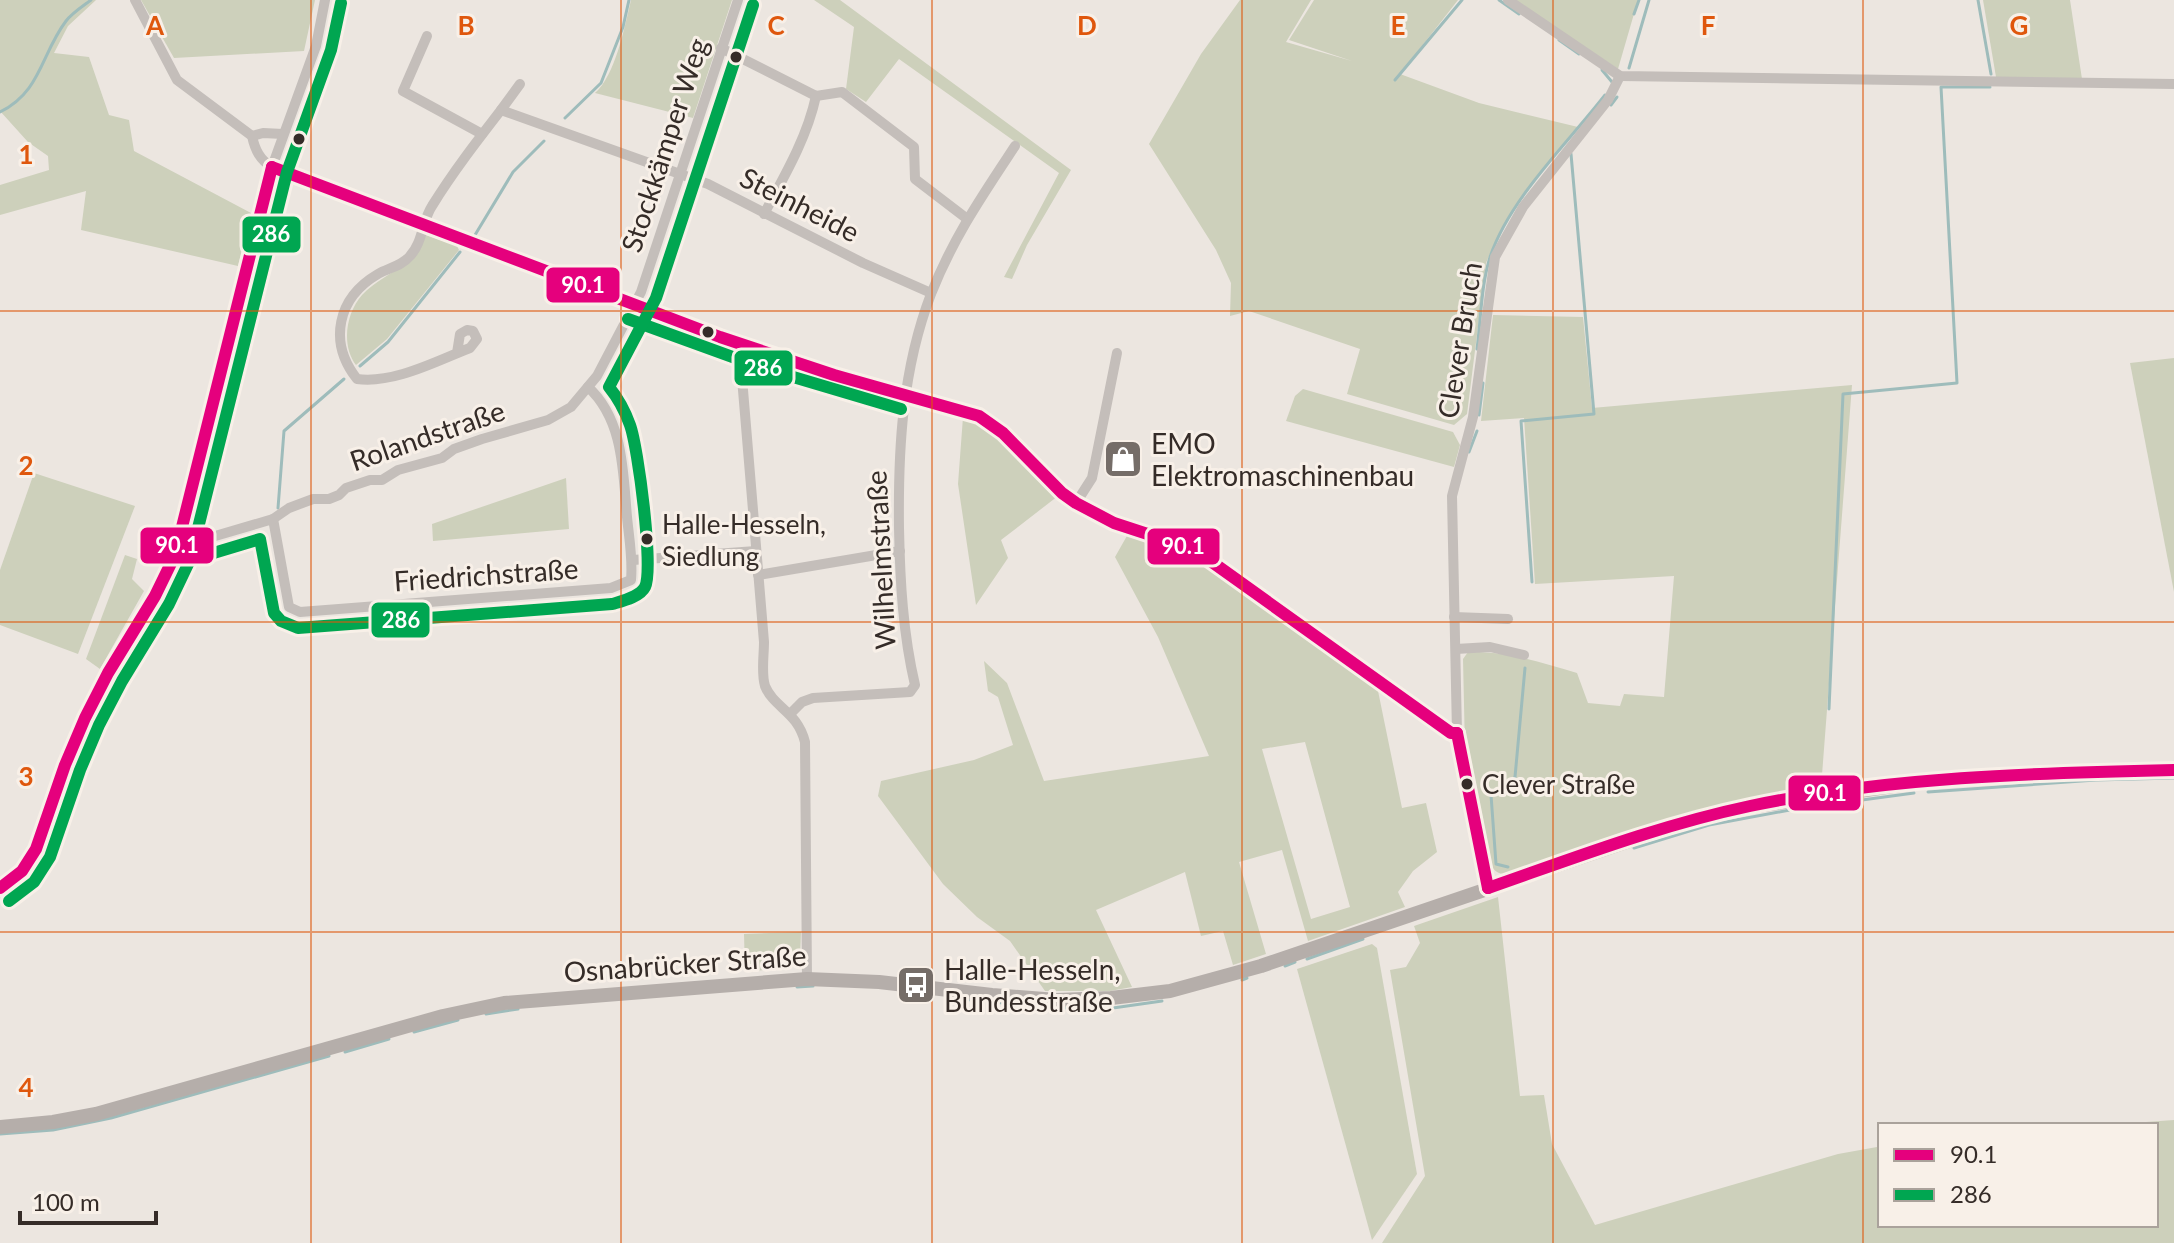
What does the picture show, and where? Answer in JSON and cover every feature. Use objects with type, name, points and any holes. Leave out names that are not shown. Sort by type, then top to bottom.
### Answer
[{"type":"main road","name":"Osnabrücker Straße","points":[[0,1127],[96,1114],[443,1016],[504,1003],[807,979],[879,982],[1028,999],[1111,998],[1170,991],[1213,981],[1676,825],[1790,799],[1920,782],[2030,774],[2174,770]]},
{"type":"street","points":[[135,0],[177,80],[252,136],[255,149],[263,161],[272,167],[742,345],[979,416],[1076,503],[1114,523],[1178,544],[1205,557],[1451,733],[1457,733],[1488,888]]},
{"type":"street","points":[[0,888],[18,876],[33,857],[74,739],[107,675],[152,601],[184,535],[185,515],[272,167],[316,46],[325,0]]},
{"type":"street","name":"Stockkämper Weg","points":[[634,304],[641,292],[738,0]]},
{"type":"street","points":[[1508,0],[1620,76],[2174,84]]},
{"type":"street","points":[[427,36],[403,91],[482,134]]},
{"type":"street","points":[[721,48],[816,96],[842,92],[914,147],[915,179],[966,218]]},
{"type":"street","name":"Clever Bruch","points":[[1457,733],[1451,502],[1473,417],[1495,257],[1523,207],[1608,100],[1620,76]]},
{"type":"street","points":[[457,353],[398,375],[371,381],[357,379],[345,364],[338,327],[357,289],[409,257],[419,242],[430,208],[520,84]]},
{"type":"street","points":[[764,214],[789,168],[816,96]]},
{"type":"street","name":"Steinheide","points":[[501,110],[708,184],[863,263],[931,293]]},
{"type":"street","points":[[252,136],[283,134]]},
{"type":"street","points":[[905,394],[931,293],[966,218],[1015,146]]},
{"type":"street","name":"Rolandstraße","points":[[184,535],[205,539],[273,519],[289,508],[313,499],[329,499],[346,488],[370,480],[382,480],[398,470],[442,458],[454,449],[555,418],[571,407],[597,376],[634,304]]},
{"type":"street","points":[[742,345],[740,354],[764,642],[763,677],[766,690],[791,713],[805,742],[807,979]]},
{"type":"street","points":[[1076,503],[1092,478],[1117,353]]},
{"type":"street","points":[[588,387],[598,396],[618,442],[633,560],[756,551]]},
{"type":"street","name":"Wilhelmstraße","points":[[791,713],[802,702],[813,698],[910,692],[915,685],[905,635],[900,551],[899,458],[905,394]]},
{"type":"street","name":"Friedrichstraße","points":[[273,519],[289,607],[300,612],[611,588],[631,580],[633,560]]},
{"type":"street","points":[[758,575],[900,551]]},
{"type":"street","points":[[1454,617],[1508,619]]},
{"type":"street","points":[[1456,649],[1490,647],[1524,655]]},
{"type":"green space","points":[[0,0],[96,0],[68,26],[54,53],[89,57],[109,115],[129,120],[134,151],[251,213],[238,266],[81,230],[86,191],[0,215],[0,185],[49,170],[48,156],[28,142],[0,111]]},
{"type":"green space","points":[[141,0],[315,0],[304,51],[174,58]]},
{"type":"green space","points":[[631,0],[732,0],[693,118],[595,93],[614,63]]},
{"type":"green space","points":[[814,0],[840,0],[1071,170],[1027,245],[1012,279],[1004,277],[1059,173],[899,59],[866,102],[846,89],[854,27]]},
{"type":"green space","points":[[1240,0],[1311,0],[1286,42],[1352,61],[1289,40],[1314,0],[1458,0],[1400,74],[1479,103],[1578,127],[1515,209],[1486,263],[1467,414],[1454,425],[1347,394],[1360,349],[1249,311],[1230,316],[1231,283],[1216,250],[1149,144],[1201,54]]},
{"type":"green space","points":[[1514,0],[1638,0],[1618,69]]},
{"type":"green space","points":[[1983,0],[2070,0],[2082,79],[1996,77]]},
{"type":"green space","points":[[426,235],[457,246],[459,250],[387,339],[356,365],[347,339],[352,311],[373,285],[411,259]]},
{"type":"green space","points":[[1493,315],[1583,317],[1592,408],[1852,385],[1821,788],[1716,806],[1657,823],[1511,874],[1497,872],[1493,868],[1465,749],[1463,659],[1468,652],[1496,653],[1577,673],[1588,703],[1620,706],[1624,694],[1664,697],[1674,576],[1535,584],[1524,418],[1481,421]]},
{"type":"green space","points":[[2174,358],[2174,592],[2130,363]]},
{"type":"green space","points":[[1303,389],[1453,432],[1460,445],[1454,467],[1286,421],[1295,396]]},
{"type":"green space","points":[[963,417],[1002,440],[1058,496],[1001,540],[1008,558],[976,605],[958,484]]},
{"type":"green space","points":[[34,473],[135,506],[78,654],[0,625],[0,570]]},
{"type":"green space","points":[[566,478],[569,529],[433,541],[432,524]]},
{"type":"green space","points":[[1128,534],[1198,562],[1377,686],[1402,808],[1426,803],[1437,852],[1413,871],[1398,892],[1405,907],[1308,941],[1282,850],[1239,862],[1266,954],[1233,965],[1223,931],[1201,936],[1185,872],[1096,910],[1132,987],[1110,991],[1045,991],[1010,941],[977,917],[943,884],[878,796],[881,781],[974,760],[1013,745],[998,697],[988,691],[984,661],[1007,683],[1044,781],[1209,756],[1158,637],[1115,557]],"holes":[[[1305,742],[1350,907],[1311,919],[1262,749]]]},
{"type":"green space","points":[[125,555],[137,559],[132,579],[144,591],[100,669],[86,659]]},
{"type":"green space","points":[[1498,897],[1520,1096],[1544,1095],[1552,1144],[1595,1225],[1838,1154],[1877,1147],[1878,1227],[2158,1227],[2158,1123],[2132,1123],[2174,1120],[2174,1243],[1382,1243],[1425,1176],[1390,970],[1406,967],[1420,943],[1414,926]]},
{"type":"green space","points":[[801,932],[800,957],[793,967],[745,972],[744,934]]},
{"type":"green space","points":[[1372,944],[1377,948],[1417,1174],[1372,1240],[1297,969]]},
{"type":"waterway","points":[[0,112],[24,94],[66,21],[91,0]]},
{"type":"waterway","points":[[565,118],[601,83],[623,27],[629,0]]},
{"type":"waterway","points":[[1395,80],[1462,0]]},
{"type":"waterway","points":[[1499,0],[1519,14]]},
{"type":"waterway","points":[[1634,14],[1639,0]]},
{"type":"waterway","points":[[1629,68],[1649,0]]},
{"type":"waterway","points":[[1978,0],[1991,74]]},
{"type":"waterway","points":[[1559,40],[1579,54]]},
{"type":"waterway","points":[[1602,70],[1612,82]]},
{"type":"waterway","points":[[1829,709],[1843,394],[1957,383],[1941,87],[1990,87]]},
{"type":"waterway","points":[[1477,349],[1485,279],[1499,235],[1525,193],[1605,95]]},
{"type":"waterway","points":[[1611,105],[1617,97]]},
{"type":"waterway","points":[[475,235],[513,172],[544,141]]},
{"type":"waterway","points":[[1532,582],[1521,421],[1594,414],[1571,154]]},
{"type":"waterway","points":[[360,366],[388,342],[460,252]]},
{"type":"waterway","points":[[278,508],[284,431],[344,379]]},
{"type":"waterway","points":[[1479,415],[1483,383]]},
{"type":"waterway","points":[[1469,452],[1477,431]]},
{"type":"waterway","points":[[1508,867],[1496,864],[1491,795],[1505,790],[1515,777],[1525,668]]},
{"type":"waterway","points":[[1928,792],[2096,780],[2174,778]]},
{"type":"waterway","points":[[1810,807],[1914,793]]},
{"type":"waterway","points":[[1634,848],[1709,825],[1806,807]]},
{"type":"waterway","points":[[1307,959],[1363,939]]},
{"type":"waterway","points":[[1285,966],[1295,962]]},
{"type":"waterway","points":[[1242,980],[1247,978]]},
{"type":"waterway","points":[[797,987],[813,986]]},
{"type":"waterway","points":[[959,998],[971,1000]]},
{"type":"waterway","points":[[1035,1007],[1106,1009],[1162,1001]]},
{"type":"waterway","points":[[995,1002],[1019,1005]]},
{"type":"waterway","points":[[486,1014],[518,1009]]},
{"type":"waterway","points":[[414,1032],[458,1020]]},
{"type":"waterway","points":[[345,1052],[389,1039]]},
{"type":"waterway","points":[[0,1134],[53,1130],[111,1118],[329,1056]]},
{"type":"transit line","name":"286","points":[[9,901],[34,882],[50,857],[99,725],[169,604],[190,560],[287,172],[331,50],[341,3]]},
{"type":"transit line","name":"286","points":[[181,551],[207,555],[260,539],[274,613],[281,621],[298,628],[612,604],[643,590],[648,557],[637,457],[628,420],[609,387],[656,298],[753,5]]},
{"type":"transit line","name":"90.1","points":[[272,167],[720,337],[834,375],[979,416],[1003,433],[1062,493],[1076,503],[1114,523],[1178,544],[1205,557],[1451,733],[1457,733]]},
{"type":"transit line","name":"90.1","points":[[0,888],[22,871],[36,849],[85,718],[175,555],[272,167]]},
{"type":"transit line","name":"286","points":[[628,319],[763,368],[901,409]]},
{"type":"transit line","name":"90.1","points":[[1457,733],[1488,888]]},
{"type":"transit line","name":"90.1","points":[[1488,888],[1683,823],[1802,796],[1961,778],[2174,770]]},
{"type":"place","name":"EMO Elektromaschinenbau","points":[[1123,459]]},
{"type":"place","name":"Halle-Hesseln, Siedlung","points":[[647,539]]},
{"type":"place","name":"Clever Straße","points":[[1467,784]]},
{"type":"place","name":"Halle-Hesseln, Bundesstraße","points":[[916,985]]}]
